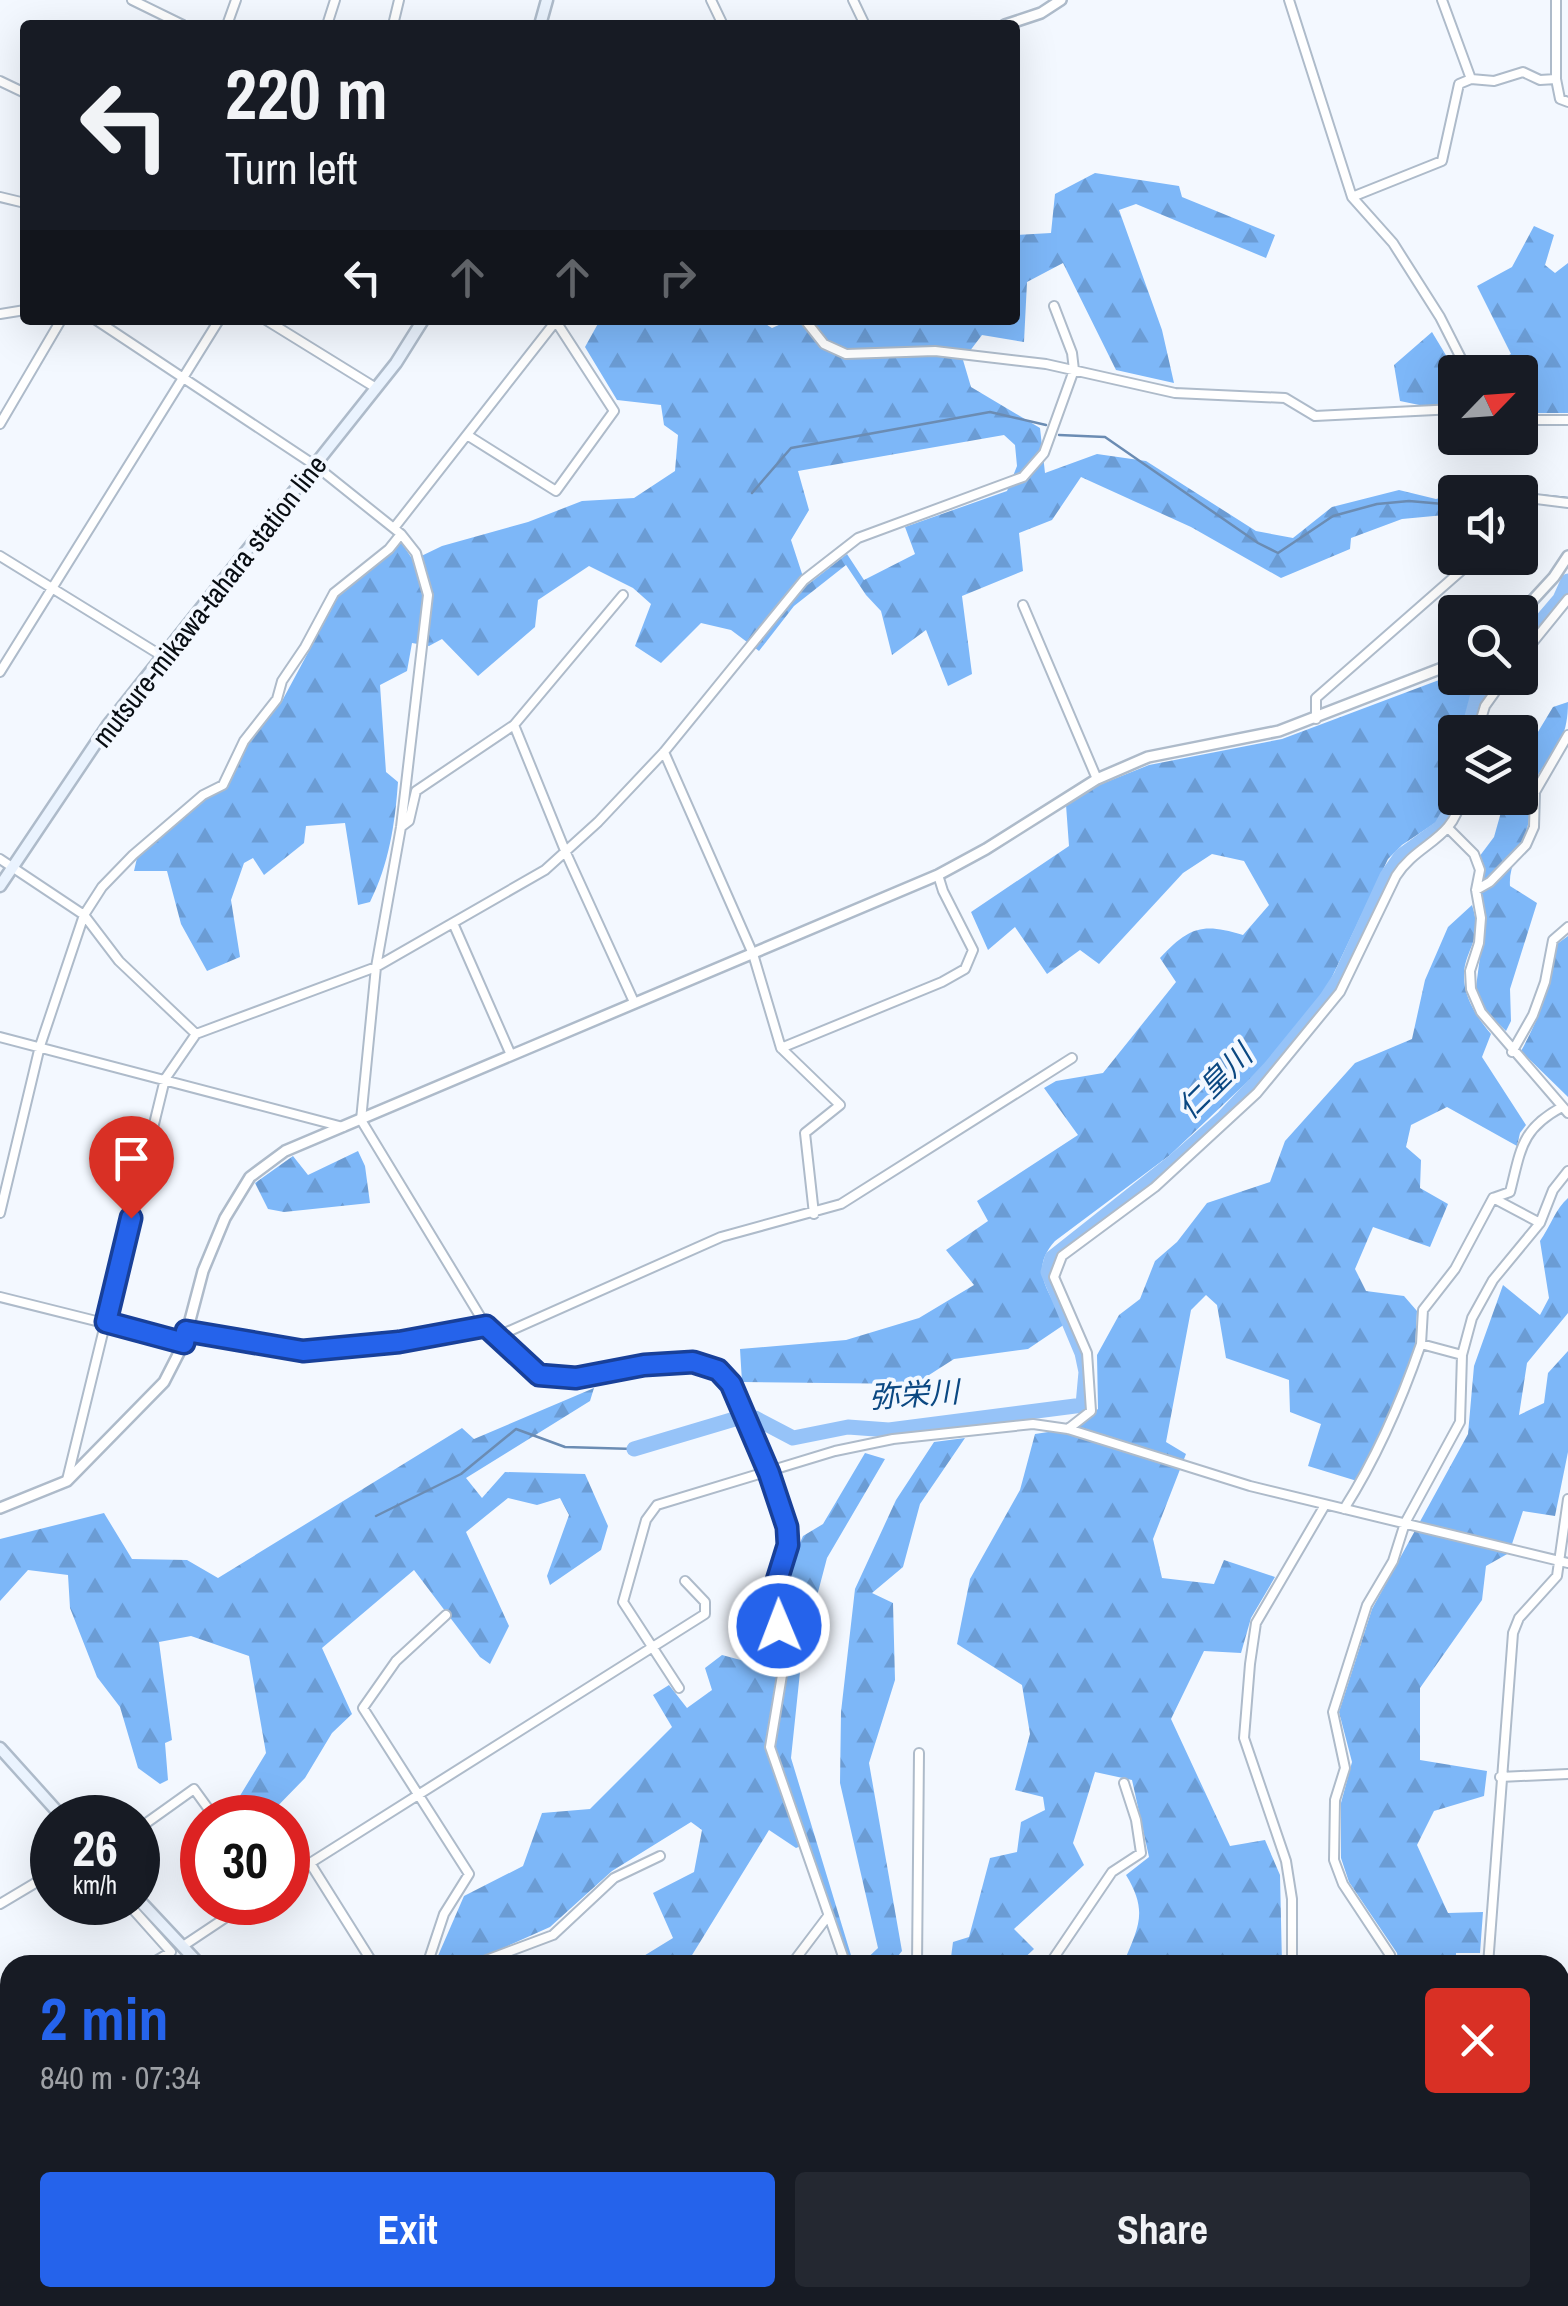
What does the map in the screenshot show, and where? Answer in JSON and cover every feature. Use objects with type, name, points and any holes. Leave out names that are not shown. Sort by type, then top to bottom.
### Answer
[{"type":"main road","name":"mutsure-mikawa-tahara station line","points":[[0,886],[108,726],[316,466],[420,325]]},
{"type":"main road","points":[[1,1751],[41,1795]]},
{"type":"main road","points":[[160,1924],[191,1955]]},
{"type":"street","points":[[132,0],[174,20]]},
{"type":"street","points":[[1020,20],[1061,0]]},
{"type":"street","points":[[1290,0],[1352,197],[1393,243],[1459,355]]},
{"type":"street","points":[[1442,0],[1471,80]]},
{"type":"street","points":[[1556,0],[1556,78],[1560,99],[1568,102]]},
{"type":"street","points":[[1352,197],[1442,161],[1459,84],[1494,81],[1524,72],[1540,80],[1556,78]]},
{"type":"street","points":[[67,1481],[165,1079],[196,1034],[376,967],[544,870],[566,853],[664,752],[804,580],[858,538],[1023,477],[1044,453],[1074,370],[1072,353],[1054,306]]},
{"type":"street","points":[[0,424],[58,325]]},
{"type":"street","points":[[104,325],[316,466],[398,530],[416,552],[428,595],[401,827],[376,967],[361,1120],[486,1326],[539,1375],[576,1378],[644,1365],[693,1362],[718,1370],[731,1384],[787,1527],[788,1545],[774,1590],[784,1662],[770,1747],[842,1955]]},
{"type":"street","points":[[0,672],[216,325]]},
{"type":"street","points":[[274,325],[376,388]]},
{"type":"street","points":[[0,1212],[40,1046],[84,914],[102,887],[132,855],[202,795],[223,784],[244,741],[276,699],[282,681],[306,647],[334,592],[389,549],[398,530],[551,325]]},
{"type":"street","points":[[467,435],[556,491],[614,410],[558,325]]},
{"type":"street","points":[[809,325],[824,344],[846,354],[952,352],[1074,370],[1176,393],[1285,398],[1315,416],[1438,410]]},
{"type":"street","points":[[1538,420],[1568,420]]},
{"type":"street","points":[[1538,499],[1568,503]]},
{"type":"street","points":[[0,556],[162,656]]},
{"type":"street","points":[[1537,595],[1568,556]]},
{"type":"street","points":[[1316,719],[1316,698],[1456,575]]},
{"type":"street","points":[[401,827],[409,821],[416,792],[514,725],[622,594]]},
{"type":"street","points":[[1538,636],[1568,599]]},
{"type":"street","points":[[1023,605],[1097,779]]},
{"type":"street","points":[[0,1508],[67,1481],[164,1382],[184,1343],[210,1254],[225,1218],[250,1177],[285,1151],[938,874],[986,849],[1097,779],[1148,758],[1279,731],[1438,670]]},
{"type":"street","points":[[514,725],[566,853],[634,1002]]},
{"type":"street","points":[[1476,890],[1490,882],[1526,845],[1534,828],[1535,792],[1568,735]]},
{"type":"street","points":[[664,752],[753,954],[782,1048],[840,1105],[805,1133],[814,1214]]},
{"type":"street","points":[[1068,1429],[1091,1411],[1086,1353],[1054,1277],[1062,1256],[1155,1187],[1257,1093],[1340,992],[1404,864],[1449,829],[1454,815]]},
{"type":"street","points":[[1344,1509],[1402,1399],[1422,1344],[1423,1310],[1455,1268],[1493,1198],[1510,1192],[1523,1140],[1539,1119],[1565,1110],[1512,1052],[1481,1012],[1471,989],[1470,971],[1479,943],[1481,918],[1476,890],[1480,870],[1474,854],[1449,829]]},
{"type":"street","points":[[0,859],[84,914],[119,961],[196,1034]]},
{"type":"street","points":[[782,1048],[966,969],[973,950],[938,874]]},
{"type":"street","points":[[453,923],[511,1056]]},
{"type":"street","points":[[1512,1052],[1539,998],[1552,940],[1568,927]]},
{"type":"street","points":[[0,1037],[343,1127]]},
{"type":"street","points":[[498,1336],[721,1238],[841,1204],[1072,1058]]},
{"type":"street","points":[[1390,1955],[1343,1884],[1334,1860],[1335,1800],[1345,1768],[1333,1712],[1367,1606],[1393,1561],[1405,1523],[1460,1422],[1462,1355],[1472,1318],[1492,1280],[1540,1223],[1553,1190],[1568,1170]]},
{"type":"street","points":[[1493,1198],[1540,1223]]},
{"type":"street","points":[[0,1297],[184,1343]]},
{"type":"street","points":[[186,1331],[303,1351],[399,1342],[486,1326]]},
{"type":"street","points":[[1422,1344],[1462,1355]]},
{"type":"street","points":[[679,1688],[623,1602],[646,1520],[657,1505],[835,1451],[893,1440],[1033,1424],[1068,1429],[1250,1486],[1563,1562]]},
{"type":"street","points":[[1489,1955],[1513,1632],[1518,1618],[1557,1576],[1563,1562],[1568,1499]]},
{"type":"street","points":[[1292,1955],[1292,1899],[1286,1861],[1244,1738],[1256,1624],[1325,1504]]},
{"type":"street","points":[[368,1955],[310,1863],[705,1614],[706,1602],[685,1581]]},
{"type":"street","points":[[430,1955],[444,1914],[469,1874],[363,1708],[396,1660],[446,1615]]},
{"type":"street","points":[[916,1955],[918,1753]]},
{"type":"street","points":[[1500,1778],[1568,1774]]},
{"type":"street","points":[[1056,1955],[1112,1872],[1141,1853],[1124,1783]]},
{"type":"street","points":[[500,1955],[553,1935],[614,1878],[660,1856]]},
{"type":"street","points":[[0,1904],[30,1886]]},
{"type":"street","points":[[799,1955],[828,1916]]},
{"type":"street","points":[[147,1925],[171,1952],[166,1955]]},
{"type":"street","points":[[183,1946],[214,1925]]},
{"type":"green space","points":[[1095,173],[1179,186],[1182,197],[1275,235],[1266,258],[1136,204],[1119,210],[1162,330],[1174,383],[1116,370],[1063,263],[1027,282],[1024,342],[982,335],[963,360],[971,387],[1040,428],[1045,473],[1097,454],[1146,461],[1256,531],[1293,538],[1332,507],[1399,490],[1438,498],[1438,516],[1402,519],[1351,538],[1350,549],[1281,578],[1191,527],[1081,477],[1052,520],[1019,533],[1023,571],[962,596],[972,674],[948,686],[926,630],[892,655],[881,611],[846,565],[794,606],[759,651],[731,630],[701,623],[661,663],[635,646],[651,604],[633,588],[589,566],[538,600],[535,627],[478,676],[442,639],[429,646],[412,643],[407,671],[380,685],[386,772],[398,782],[390,844],[370,902],[358,905],[345,823],[306,826],[304,843],[264,875],[253,858],[244,863],[231,900],[240,957],[207,971],[181,924],[167,871],[134,871],[137,858],[201,802],[228,787],[248,741],[282,701],[339,595],[401,542],[413,560],[442,546],[528,522],[582,501],[634,498],[675,471],[678,435],[664,425],[661,405],[617,400],[585,347],[597,325],[1020,325],[1020,235],[1051,233],[1055,194]],"holes":[[[1004,435],[1015,445],[1017,466],[1007,491],[905,527],[915,554],[864,580],[847,554],[806,586],[791,540],[809,510],[798,471]]]},
{"type":"green space","points":[[1534,226],[1554,235],[1545,265],[1555,273],[1568,263],[1568,413],[1538,413],[1538,355],[1509,355],[1477,286],[1512,267]]},
{"type":"green space","points":[[1432,332],[1446,355],[1438,355],[1438,405],[1400,401],[1394,365]]},
{"type":"green space","points":[[1438,680],[1438,695],[1475,695],[1470,715],[1438,715],[1441,819],[1388,859],[1323,996],[1263,1067],[1170,1155],[1055,1241],[1047,1252],[1044,1282],[1065,1324],[1028,1349],[954,1359],[915,1384],[742,1382],[740,1349],[846,1340],[919,1318],[974,1285],[946,1250],[988,1221],[977,1201],[1078,1135],[1044,1088],[1056,1081],[1103,1073],[1176,982],[1160,958],[1180,939],[1207,929],[1243,935],[1269,905],[1244,861],[1212,854],[1183,873],[1099,964],[1080,950],[1047,974],[1015,927],[988,950],[971,912],[1069,846],[1066,805],[1099,785],[1149,765],[1282,739]]},
{"type":"green space","points":[[1568,702],[1565,729],[1538,775],[1538,732],[1553,707]]},
{"type":"green space","points":[[1500,815],[1529,815],[1510,886],[1537,903],[1510,989],[1511,1021],[1506,1031],[1485,1011],[1476,987],[1485,919],[1481,893],[1485,869],[1479,857],[1494,837]]},
{"type":"green space","points":[[1472,905],[1476,927],[1465,967],[1466,992],[1491,1034],[1482,1057],[1526,1125],[1517,1146],[1447,1107],[1411,1125],[1406,1147],[1421,1160],[1420,1188],[1448,1204],[1430,1247],[1373,1227],[1355,1269],[1366,1291],[1404,1296],[1417,1311],[1415,1348],[1397,1397],[1357,1481],[1308,1466],[1321,1424],[1290,1412],[1289,1380],[1226,1358],[1217,1305],[1206,1295],[1191,1310],[1166,1442],[1186,1454],[1153,1539],[1162,1578],[1214,1584],[1224,1560],[1275,1577],[1251,1618],[1241,1653],[1204,1651],[1171,1719],[1230,1846],[1265,1840],[1280,1875],[1282,1955],[1127,1955],[1139,1909],[1126,1875],[1149,1857],[1132,1780],[1095,1772],[1073,1843],[1084,1865],[1014,1929],[1034,1949],[1028,1955],[951,1955],[953,1942],[969,1937],[990,1858],[1017,1852],[1021,1822],[1045,1810],[1043,1797],[1015,1790],[1030,1734],[1022,1685],[957,1644],[970,1579],[1020,1490],[1035,1434],[1068,1429],[1098,1409],[1097,1355],[1119,1315],[1140,1299],[1155,1261],[1177,1242],[1207,1203],[1270,1182],[1285,1141],[1355,1063],[1412,1039],[1425,980],[1448,927]]},
{"type":"green space","points":[[1568,936],[1568,1097],[1521,1051],[1544,999],[1557,944]]},
{"type":"green space","points":[[358,1151],[365,1166],[370,1203],[284,1212],[268,1209],[255,1183],[293,1156],[308,1175]]},
{"type":"green space","points":[[1568,1198],[1568,1313],[1527,1363],[1519,1415],[1544,1403],[1548,1373],[1568,1351],[1568,1452],[1555,1516],[1523,1511],[1509,1553],[1486,1566],[1482,1600],[1420,1688],[1420,1760],[1487,1771],[1484,1796],[1434,1811],[1417,1845],[1448,1913],[1483,1912],[1480,1953],[1397,1955],[1349,1882],[1341,1858],[1341,1803],[1352,1762],[1339,1712],[1372,1609],[1468,1434],[1474,1366],[1503,1285],[1540,1315],[1549,1298],[1540,1241]]},
{"type":"green space","points":[[594,1388],[590,1401],[466,1478],[482,1498],[505,1472],[585,1474],[608,1526],[601,1550],[550,1585],[547,1576],[569,1515],[560,1498],[537,1505],[508,1498],[466,1532],[509,1626],[490,1664],[480,1657],[414,1570],[322,1648],[352,1714],[332,1733],[305,1778],[288,1795],[240,1795],[266,1753],[249,1656],[191,1636],[159,1642],[172,1740],[165,1743],[168,1780],[160,1784],[138,1768],[120,1707],[97,1677],[70,1608],[68,1575],[28,1570],[0,1601],[0,1539],[104,1513],[132,1559],[187,1560],[218,1578],[462,1428],[474,1439]]},
{"type":"green space","points":[[965,1438],[920,1504],[903,1567],[872,1593],[893,1603],[895,1680],[869,1763],[902,1951],[899,1955],[871,1955],[878,1948],[840,1783],[841,1712],[855,1589],[896,1500],[934,1442]]},
{"type":"green space","points":[[865,1453],[885,1459],[827,1558],[802,1653],[791,1758],[851,1955],[846,1955],[806,1844],[796,1848],[769,1830],[692,1955],[645,1955],[673,1938],[653,1893],[694,1872],[702,1830],[691,1822],[612,1871],[550,1927],[487,1955],[438,1955],[464,1896],[523,1866],[542,1813],[590,1809],[672,1727],[653,1695],[669,1685],[687,1708],[712,1690],[705,1668],[722,1655],[786,1672],[779,1590],[803,1536],[823,1524]]},
{"type":"waterway","points":[[752,493],[791,448],[990,412],[1046,425]]},
{"type":"waterway","points":[[1059,435],[1105,437],[1278,553],[1333,516],[1377,504],[1438,504]]},
{"type":"waterway","points":[[1538,495],[1568,498]]},
{"type":"waterway","name":"仁皇川","points":[[1538,625],[1560,599],[1568,581]]},
{"type":"waterway","name":"仁皇川","points":[[1472,715],[1480,695]]},
{"type":"waterway","name":"仁皇川","points":[[755,1418],[793,1438],[848,1427],[889,1430],[1083,1405],[1086,1372],[1082,1353],[1048,1272],[1052,1258],[1172,1163],[1224,1117],[1270,1068],[1341,976],[1387,876],[1401,856],[1441,827],[1448,815]]},
{"type":"waterway","name":"弥栄川","points":[[634,1449],[738,1418]]},
{"type":"waterway","points":[[376,1516],[461,1474],[516,1429],[565,1447],[634,1449]]},
{"type":"route","points":[[131,1218],[106,1322],[184,1343],[186,1331],[303,1351],[399,1342],[486,1326],[539,1375],[576,1378],[644,1365],[693,1362],[718,1370],[731,1384],[787,1527],[788,1545],[774,1590],[779,1626]]}]
